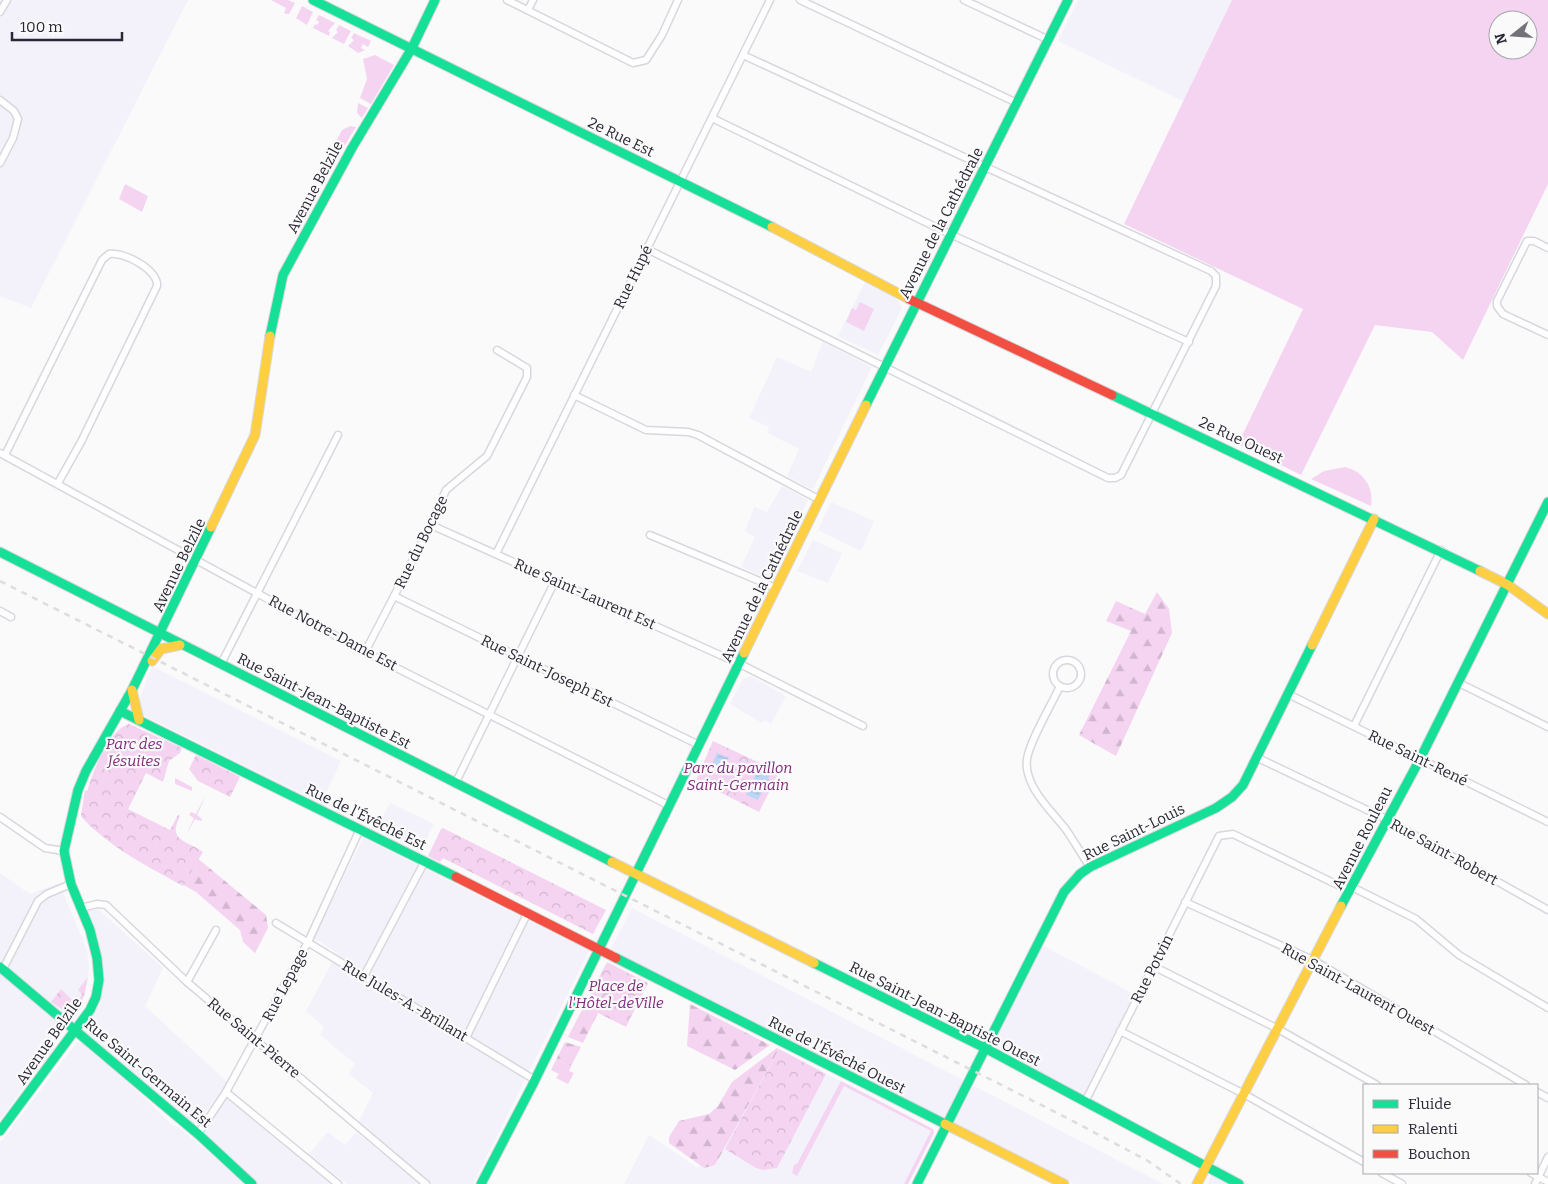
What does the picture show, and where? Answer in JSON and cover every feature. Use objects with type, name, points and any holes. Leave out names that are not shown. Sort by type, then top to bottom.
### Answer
[{"type":"street","points":[[0,12],[6,0]]},
{"type":"street","name":"2e Rue Est","points":[[313,0],[811,246],[916,303]]},
{"type":"street","name":"Avenue Belzile","points":[[0,1132],[90,1010],[96,996],[98,980],[97,958],[82,908],[70,884],[64,851],[78,790],[86,771],[132,690],[160,635],[255,435],[272,319],[284,275],[352,148],[412,48],[435,0]]},
{"type":"street","points":[[507,0],[633,63],[640,63],[646,60],[662,35],[678,0]]},
{"type":"street","points":[[528,10],[533,0]]},
{"type":"street","name":"Rue Hupé","points":[[496,554],[770,0]]},
{"type":"street","points":[[800,0],[1017,102]]},
{"type":"street","points":[[964,0],[1049,40]]},
{"type":"street","name":"Avenue de la Cathédrale","points":[[481,1184],[535,1080],[916,303],[952,235],[1068,0]]},
{"type":"street","points":[[647,249],[1108,478],[1115,478],[1121,475],[1216,286],[1216,276],[1211,271],[743,55]]},
{"type":"street","points":[[0,100],[14,111],[18,119],[13,138],[0,163]]},
{"type":"street","points":[[712,118],[952,235],[1188,342]]},
{"type":"street","points":[[1548,248],[1530,240],[1526,244],[1497,301],[1497,306],[1503,314],[1548,335]]},
{"type":"street","points":[[2,454],[102,260],[109,254],[122,254],[154,273],[158,279],[157,286],[81,442],[58,483]]},
{"type":"street","name":"2e Rue Ouest","points":[[916,303],[1441,550],[1508,585],[1548,614]]},
{"type":"street","name":"Rue du Bocage","points":[[365,652],[431,525],[446,490],[487,456],[528,376],[527,368],[497,350]]},
{"type":"street","points":[[574,395],[646,430],[688,432],[698,435],[820,500]]},
{"type":"street","points":[[221,664],[338,435]]},
{"type":"street","name":"Rue Notre-Dame Est","points":[[2,454],[365,652],[670,806]]},
{"type":"street","name":"Avenue Rouleau","points":[[1197,1184],[1546,514],[1548,502]]},
{"type":"street","name":"Rue Saint-Louis","points":[[918,1184],[1064,892],[1080,874],[1090,867],[1216,808],[1232,797],[1243,786],[1374,519]]},
{"type":"street","name":"Rue Saint-Laurent Est","points":[[431,525],[740,664]]},
{"type":"street","points":[[650,534],[776,588]]},
{"type":"street","points":[[1354,726],[1441,550]]},
{"type":"street","name":"Rue Saint-Jean-Baptiste Est","points":[[0,552],[160,635],[636,874]]},
{"type":"street","points":[[455,784],[556,581]]},
{"type":"street","name":"Rue Saint-Joseph Est","points":[[394,596],[699,745]]},
{"type":"street","points":[[0,611],[11,616]]},
{"type":"street","points":[[140,674],[161,649],[180,644]]},
{"type":"street","points":[[1074,661],[1080,668],[1079,680],[1073,686],[1060,686],[1054,679],[1054,669],[1060,662],[1074,661]]},
{"type":"street","points":[[740,664],[864,726]]},
{"type":"street","points":[[1459,683],[1548,727]]},
{"type":"street","points":[[1060,686],[1028,754],[1027,770],[1032,784],[1044,803],[1067,832],[1090,867]]},
{"type":"street","points":[[132,690],[138,720]]},
{"type":"street","name":"Rue Saint-René","points":[[1288,694],[1548,822]]},
{"type":"street","name":"Rue de l'Évêché Est","points":[[120,711],[528,912],[599,949]]},
{"type":"street","name":"Rue Saint-Robert","points":[[1258,758],[1386,819],[1548,910]]},
{"type":"street","points":[[0,817],[45,848],[64,851]]},
{"type":"street","name":"Rue Lepage","points":[[198,1134],[226,1092],[308,942],[360,829]]},
{"type":"street","name":"Rue Potvin","points":[[1085,1102],[1219,836],[1233,834],[1351,889]]},
{"type":"street","points":[[364,976],[425,861]]},
{"type":"street","name":"Rue Saint-Jean-Baptiste Ouest","points":[[636,874],[985,1048],[1239,1184]]},
{"type":"street","points":[[1,968],[38,901],[47,894],[70,884]]},
{"type":"street","points":[[1351,889],[1416,919],[1459,955],[1548,1008]]},
{"type":"street","name":"Rue Saint-Laurent Ouest","points":[[1185,902],[1313,960],[1524,1084]]},
{"type":"street","name":"Rue Saint-Pierre","points":[[82,908],[98,904],[106,905],[187,982],[426,1184]]},
{"type":"street","points":[[466,1038],[528,912]]},
{"type":"street","name":"Rue Jules-A.-Brillant","points":[[276,923],[535,1080]]},
{"type":"street","points":[[187,982],[216,930]]},
{"type":"street","name":"Rue de l'Évêché Ouest","points":[[599,949],[1064,1184]]},
{"type":"street","points":[[1153,966],[1278,1029],[1375,1084]]},
{"type":"street","name":"Rue Saint-Germain Est","points":[[1,968],[198,1134],[252,1184]]},
{"type":"street","points":[[1120,1031],[1244,1094],[1363,1161]]},
{"type":"street","points":[[226,1092],[338,1184]]},
{"type":"street","points":[[1535,1184],[1548,1157]]},
{"type":"street","points":[[1384,1174],[1402,1184]]},
{"type":"street","points":[[1534,1174],[1548,1182]]},
{"type":"shaded area","points":[[0,0],[188,0],[31,308],[0,296]]},
{"type":"shaded area","points":[[1078,0],[1232,0],[1185,102],[1058,41]]},
{"type":"shaded area","points":[[865,282],[886,291],[898,301],[902,308],[878,355],[838,336]]},
{"type":"shaded area","points":[[823,342],[872,367],[814,487],[811,489],[787,476],[799,449],[768,433],[769,427],[749,418],[777,357],[811,372]]},
{"type":"shaded area","points":[[782,486],[808,500],[769,579],[741,567],[755,537],[745,531],[754,507],[767,512]]},
{"type":"shaded area","points":[[831,502],[874,521],[861,551],[818,530]]},
{"type":"shaded area","points":[[813,540],[842,553],[828,583],[797,571]]},
{"type":"shaded area","points":[[152,666],[341,761],[321,803],[139,713],[138,703]]},
{"type":"shaded area","points":[[750,676],[786,696],[771,724],[764,720],[762,723],[730,704],[743,679]]},
{"type":"shaded area","points":[[390,803],[434,824],[421,849],[378,825]]},
{"type":"shaded area","points":[[363,838],[589,951],[473,1184],[431,1184],[359,1121],[373,1093],[349,1074],[355,1064],[320,1035],[324,1027],[306,1011],[337,953],[314,938]]},
{"type":"shaded area","points":[[0,873],[30,894],[59,883],[87,950],[89,968],[85,994],[77,1013],[0,1120]]},
{"type":"shaded area","points":[[632,908],[1163,1184],[1074,1184],[610,950]]},
{"type":"shaded area","points":[[98,909],[163,968],[145,1006],[227,1082],[220,1094],[195,1125],[190,1125],[86,1033],[87,1022],[102,980],[102,955],[87,910]]},
{"type":"shaded area","points":[[1038,943],[1138,996],[1085,1102],[985,1048]]},
{"type":"shaded area","points":[[77,1042],[81,1042],[101,1060],[108,1063],[171,1124],[179,1127],[245,1184],[0,1184],[0,1143]]},
{"type":"shaded area","points":[[779,1049],[933,1129],[934,1133],[908,1184],[624,1184],[649,1135],[698,1168],[700,1165],[704,1168],[715,1165]]},
{"type":"shaded area","points":[[227,1099],[333,1184],[257,1184],[205,1136],[204,1130]]},
{"type":"shaded area","points":[[328,1132],[345,1145],[356,1132],[420,1184],[347,1184],[309,1154]]},
{"type":"shaded area","points":[[1217,1164],[1249,1184],[1207,1184]]},
{"type":"green space","points":[[271,0],[288,0],[295,3],[289,14],[287,14],[284,13],[286,8]]},
{"type":"green space","points":[[1232,0],[1548,0],[1548,184],[1463,360],[1432,332],[1375,325],[1301,475],[1238,444],[1303,309],[1124,224]]},
{"type":"green space","points":[[302,6],[313,12],[307,25],[296,18]]},
{"type":"green space","points":[[319,15],[335,23],[328,31],[330,32],[329,36],[313,28],[319,22],[316,20]]},
{"type":"green space","points":[[339,25],[351,31],[344,44],[332,38],[338,32],[336,30]]},
{"type":"green space","points":[[354,33],[371,41],[368,47],[363,44],[361,48],[365,50],[358,53],[348,46],[354,40],[351,38]]},
{"type":"green space","points":[[375,55],[394,65],[371,104],[360,98],[367,79],[363,59]]},
{"type":"green space","points":[[358,103],[368,108],[362,118],[357,113]]},
{"type":"green space","points":[[350,126],[356,127],[340,153],[332,149],[342,130]]},
{"type":"green space","points":[[125,184],[148,196],[142,212],[119,199]]},
{"type":"green space","points":[[860,302],[874,309],[864,331],[846,322],[852,308],[856,310]]},
{"type":"green space","points":[[1345,467],[1357,472],[1366,481],[1371,492],[1371,506],[1311,479],[1324,471]]},
{"type":"green space","points":[[1157,592],[1169,609],[1172,633],[1116,756],[1079,735],[1131,631],[1106,621],[1116,601],[1145,614]]},
{"type":"green space","name":"Parc des Jésuites","points":[[129,724],[182,748],[180,753],[169,761],[163,782],[146,773],[128,809],[170,830],[178,815],[180,816],[176,831],[177,836],[203,852],[183,886],[116,846],[81,816],[91,778],[104,750],[120,729]]},
{"type":"green space","name":"Parc du pavillon Saint-Germain","points":[[713,741],[779,772],[759,812],[696,780]]},
{"type":"green space","name":"Parc des Jésuites","points":[[196,755],[240,777],[230,797],[198,781],[189,769]]},
{"type":"green space","points":[[175,778],[192,787],[192,791],[175,784]]},
{"type":"green space","points":[[85,790],[196,857],[266,915],[268,928],[255,953],[243,942],[240,930],[196,892],[118,848],[91,827],[81,816]]},
{"type":"green space","points":[[207,793],[197,815],[202,819],[201,821],[195,819],[186,835],[194,818],[189,815],[191,812],[196,814]]},
{"type":"green space","points":[[443,828],[606,910],[593,934],[443,858],[440,862],[428,856]]},
{"type":"green space","name":"Place de l'Hôtel-deVille","points":[[607,962],[648,983],[626,1027],[584,1006]]},
{"type":"green space","points":[[88,977],[84,996],[76,1013],[68,1013],[51,1002],[61,989],[71,999],[78,1000],[82,994],[78,990]]},
{"type":"green space","points":[[690,1004],[770,1045],[735,1070],[687,1046]]},
{"type":"green space","points":[[584,1006],[598,1013],[583,1043],[568,1037]]},
{"type":"green space","points":[[565,1042],[581,1047],[571,1066],[556,1060]]},
{"type":"green space","points":[[777,1048],[779,1049],[715,1165],[704,1168],[669,1143],[669,1137],[679,1121],[709,1114],[718,1106],[732,1082]]},
{"type":"green space","points":[[779,1049],[826,1074],[777,1168],[763,1170],[756,1168],[725,1149]]},
{"type":"green space","points":[[556,1060],[571,1066],[569,1071],[574,1073],[568,1084],[556,1078],[559,1074],[551,1070]]},
{"type":"green space","points":[[841,1081],[933,1129],[934,1133],[908,1184],[904,1184],[931,1131],[844,1086],[797,1176],[792,1173],[794,1165],[797,1164]]},
{"type":"water","points":[[717,753],[729,758],[723,770],[712,764]]},
{"type":"water","points":[[758,770],[770,775],[758,800],[746,795]]},
{"type":"railway","points":[[0,581],[1067,1118],[1148,1161],[1181,1184]]},
{"type":"traffic: fast","points":[[313,0],[772,227]]},
{"type":"traffic: fast","points":[[270,336],[283,275],[352,148],[412,48],[435,0]]},
{"type":"traffic: fast","points":[[866,405],[1068,0]]},
{"type":"traffic: fast","points":[[1112,395],[1480,571]]},
{"type":"traffic: fast","points":[[1341,906],[1420,759],[1548,502]]},
{"type":"traffic: fast","points":[[0,1131],[90,1010],[96,997],[99,980],[97,958],[90,930],[71,884],[64,851],[78,790],[86,771],[132,690],[211,527]]},
{"type":"traffic: fast","points":[[0,552],[612,862]]},
{"type":"traffic: fast","points":[[917,1184],[1064,892],[1080,874],[1090,867],[1216,808],[1232,797],[1243,785],[1312,645]]},
{"type":"traffic: fast","points":[[481,1184],[532,1086],[744,653]]},
{"type":"traffic: fast","points":[[120,711],[456,877]]},
{"type":"traffic: fast","points":[[616,958],[945,1124]]},
{"type":"traffic: fast","points":[[814,963],[985,1048],[1239,1184]]},
{"type":"traffic: fast","points":[[0,967],[198,1134],[252,1184]]},
{"type":"traffic: slow","points":[[772,227],[909,299]]},
{"type":"traffic: slow","points":[[211,527],[255,435],[270,336]]},
{"type":"traffic: slow","points":[[744,653],[866,405]]},
{"type":"traffic: slow","points":[[1312,645],[1374,519]]},
{"type":"traffic: slow","points":[[1480,571],[1508,585],[1548,614]]},
{"type":"traffic: slow","points":[[152,661],[161,649],[180,645]]},
{"type":"traffic: slow","points":[[132,690],[139,720]]},
{"type":"traffic: slow","points":[[612,862],[814,963]]},
{"type":"traffic: slow","points":[[1197,1184],[1341,906]]},
{"type":"traffic: slow","points":[[945,1124],[1064,1184]]},
{"type":"traffic: jam","points":[[909,299],[1112,395]]},
{"type":"traffic: jam","points":[[456,877],[616,958]]}]
